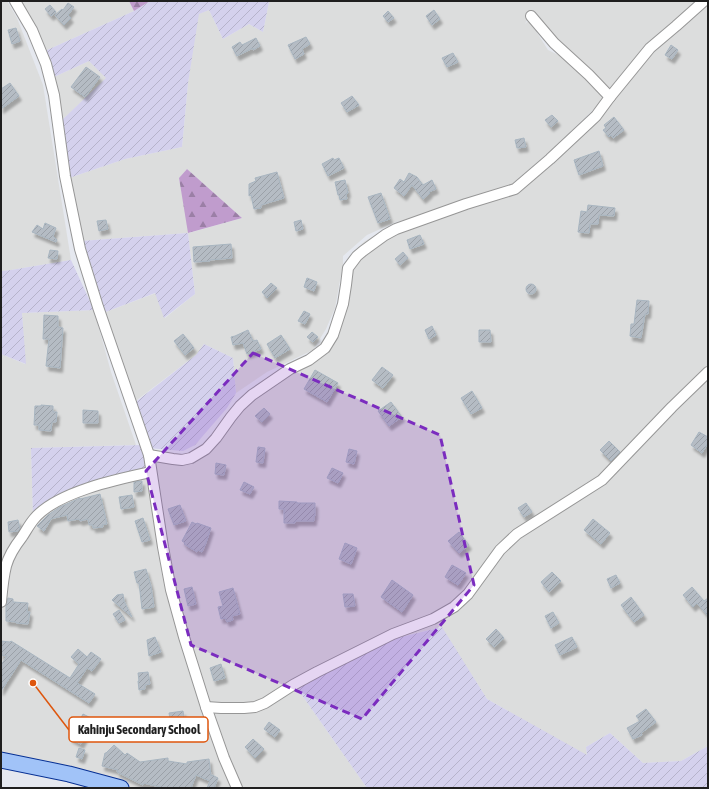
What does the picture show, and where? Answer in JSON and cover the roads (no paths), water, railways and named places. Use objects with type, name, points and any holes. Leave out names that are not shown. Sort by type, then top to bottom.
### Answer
[{"type":"main road","points":[[1,760],[69,774],[121,788]]},
{"type":"street","points":[[15,1],[32,30],[46,64],[54,95],[65,176],[80,249],[98,307],[149,455],[171,590],[184,637],[206,707],[224,758],[237,788]]},
{"type":"street","points":[[149,455],[182,460],[191,458],[206,449],[216,438],[230,417],[252,395],[290,369],[309,360],[325,348],[333,335],[343,304],[348,268],[357,256],[385,235],[396,229],[466,204],[514,189],[550,159],[596,116],[650,48],[704,1]]},
{"type":"street","points":[[531,16],[554,43],[585,70],[610,97]]},
{"type":"street","points":[[206,707],[244,708],[254,707],[265,703],[293,684],[393,634],[433,620],[454,608],[468,594],[500,550],[517,534],[602,480],[708,372]]},
{"type":"street","points":[[1,602],[5,567],[13,549],[34,518],[52,504],[82,490],[130,476],[151,472]]},
{"type":"place","name":"Kahinju Secondary School","points":[[33,683]]}]
